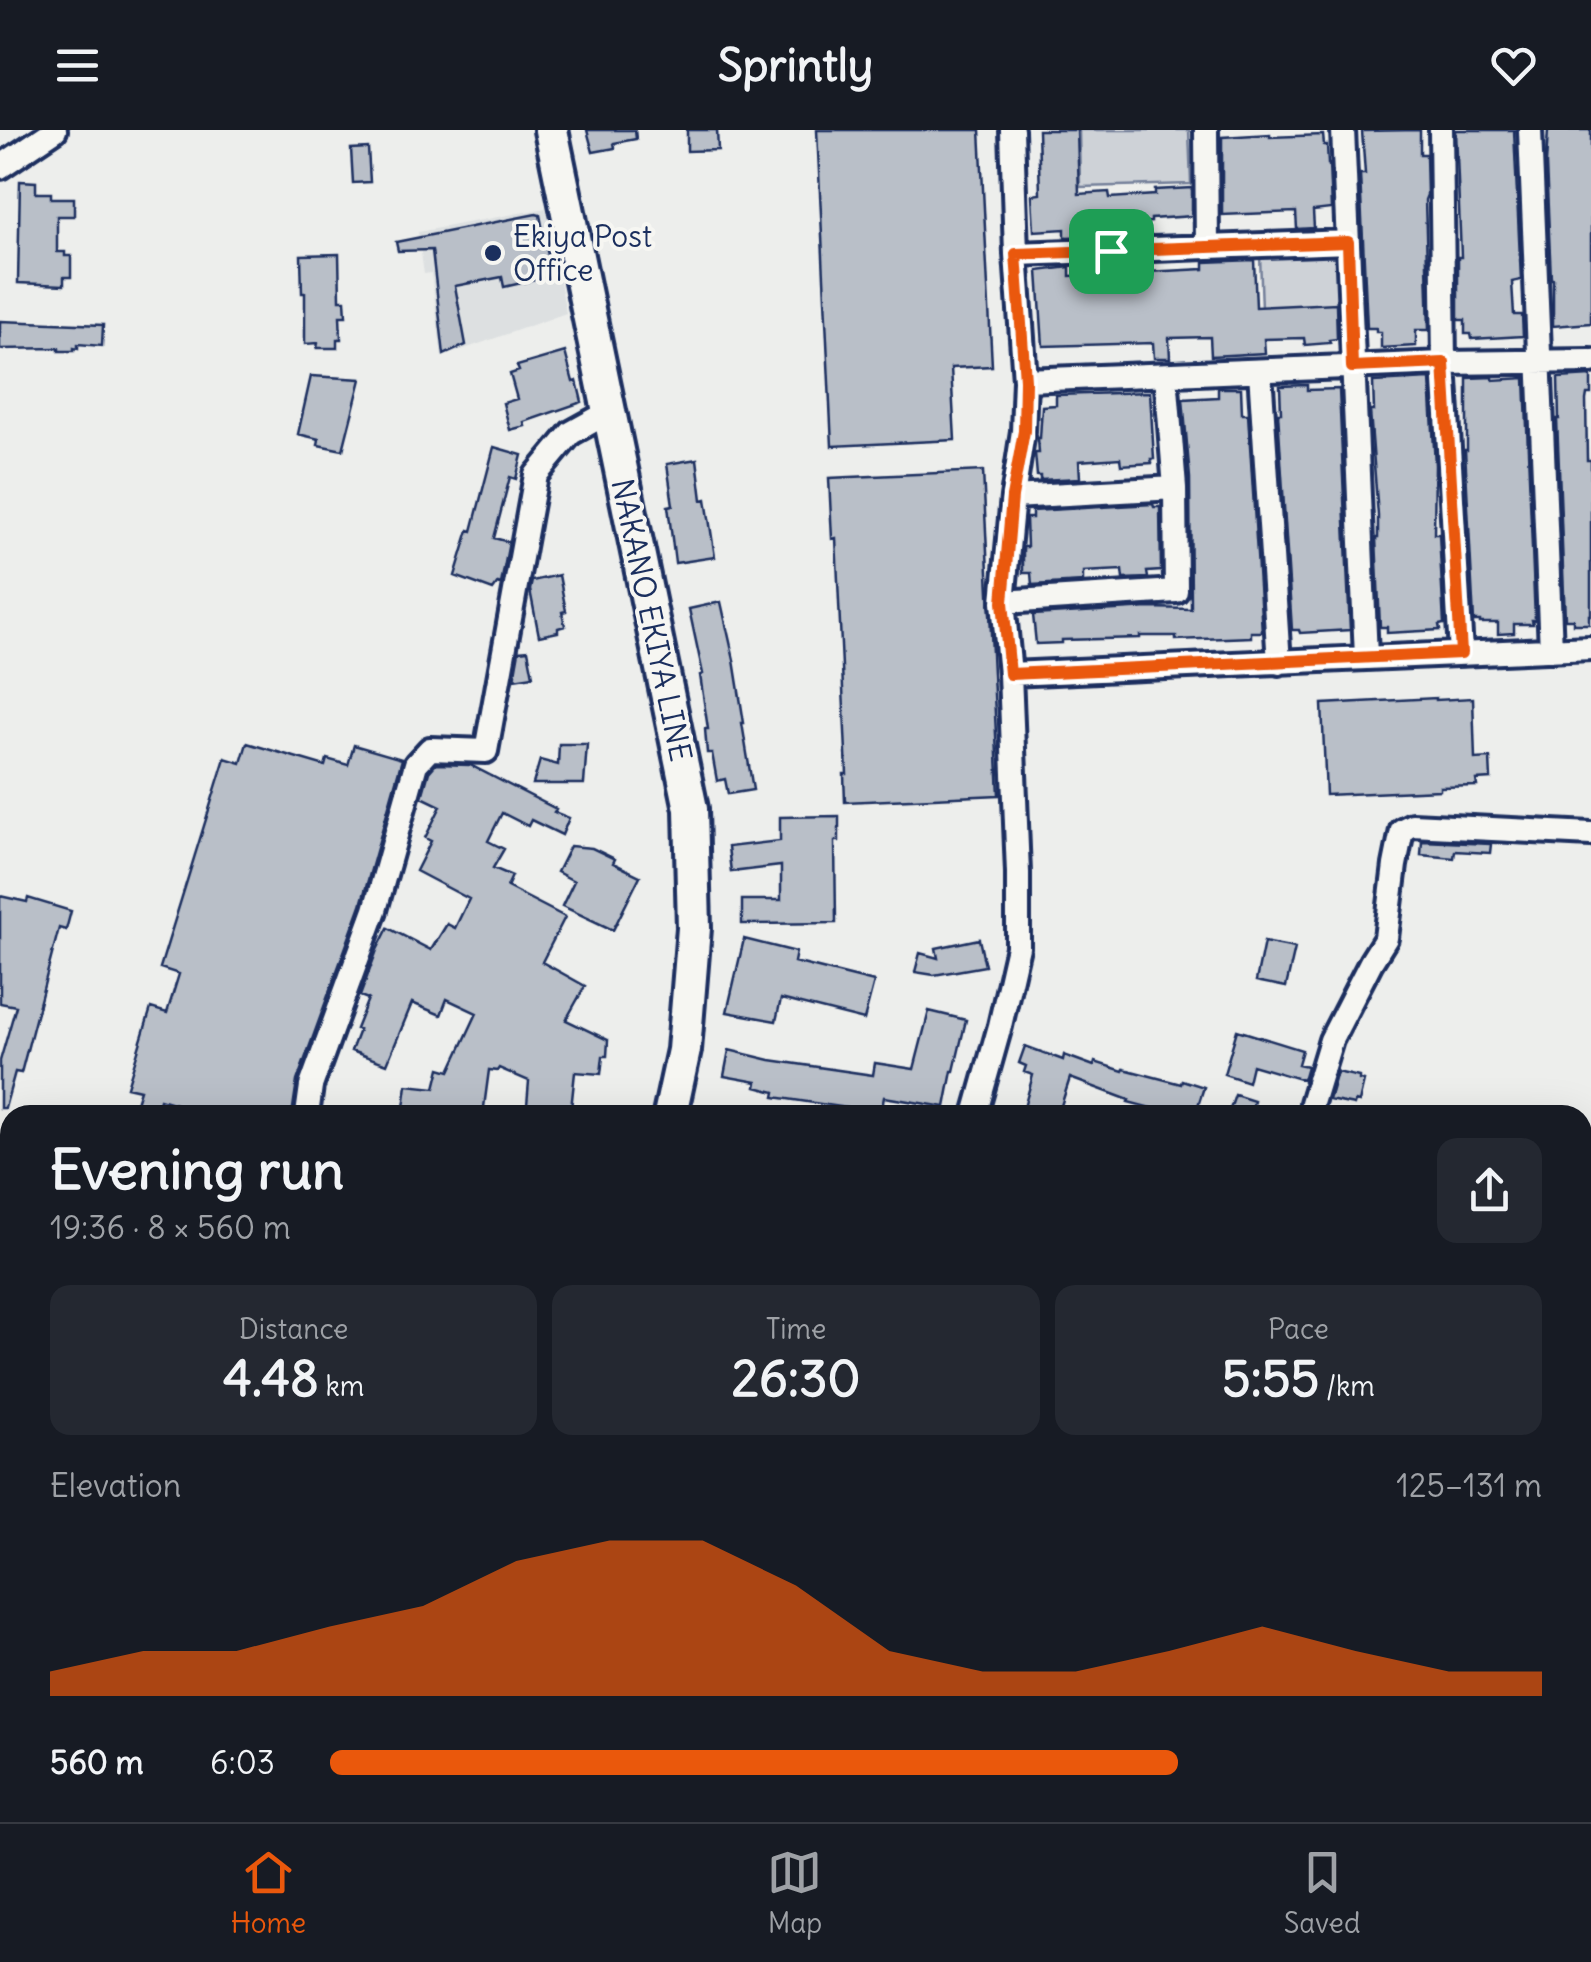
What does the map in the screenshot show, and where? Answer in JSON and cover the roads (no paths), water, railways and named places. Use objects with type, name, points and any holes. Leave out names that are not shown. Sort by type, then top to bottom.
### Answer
[{"type":"main road","name":"NAKANO EKIYA LINE","points":[[551,130],[691,809],[694,928],[684,1050],[672,1105]]},
{"type":"street","points":[[0,167],[56,130]]},
{"type":"street","points":[[979,1105],[1018,947],[1010,674],[1003,602],[1012,497],[1024,431],[1025,380],[1012,130]]},
{"type":"street","points":[[1206,130],[1207,247]]},
{"type":"street","points":[[1344,130],[1366,656]]},
{"type":"street","points":[[1441,130],[1444,363],[1461,653]]},
{"type":"street","points":[[1530,130],[1551,650]]},
{"type":"street","points":[[1016,254],[1348,242]]},
{"type":"street","points":[[1025,380],[1591,360]]},
{"type":"street","points":[[1260,371],[1279,663]]},
{"type":"street","points":[[1003,602],[1176,591],[1175,488],[1166,374]]},
{"type":"street","points":[[308,1105],[311,1086],[375,910],[416,764],[430,749],[486,751],[536,475],[571,433],[610,412]]},
{"type":"street","points":[[1012,497],[1175,488]]},
{"type":"street","points":[[1010,674],[1591,648]]},
{"type":"street","points":[[1312,1105],[1331,1040],[1386,938],[1402,830],[1412,825],[1591,834]]},
{"type":"place","name":"Ekiya Post Office","points":[[493,253]]}]
